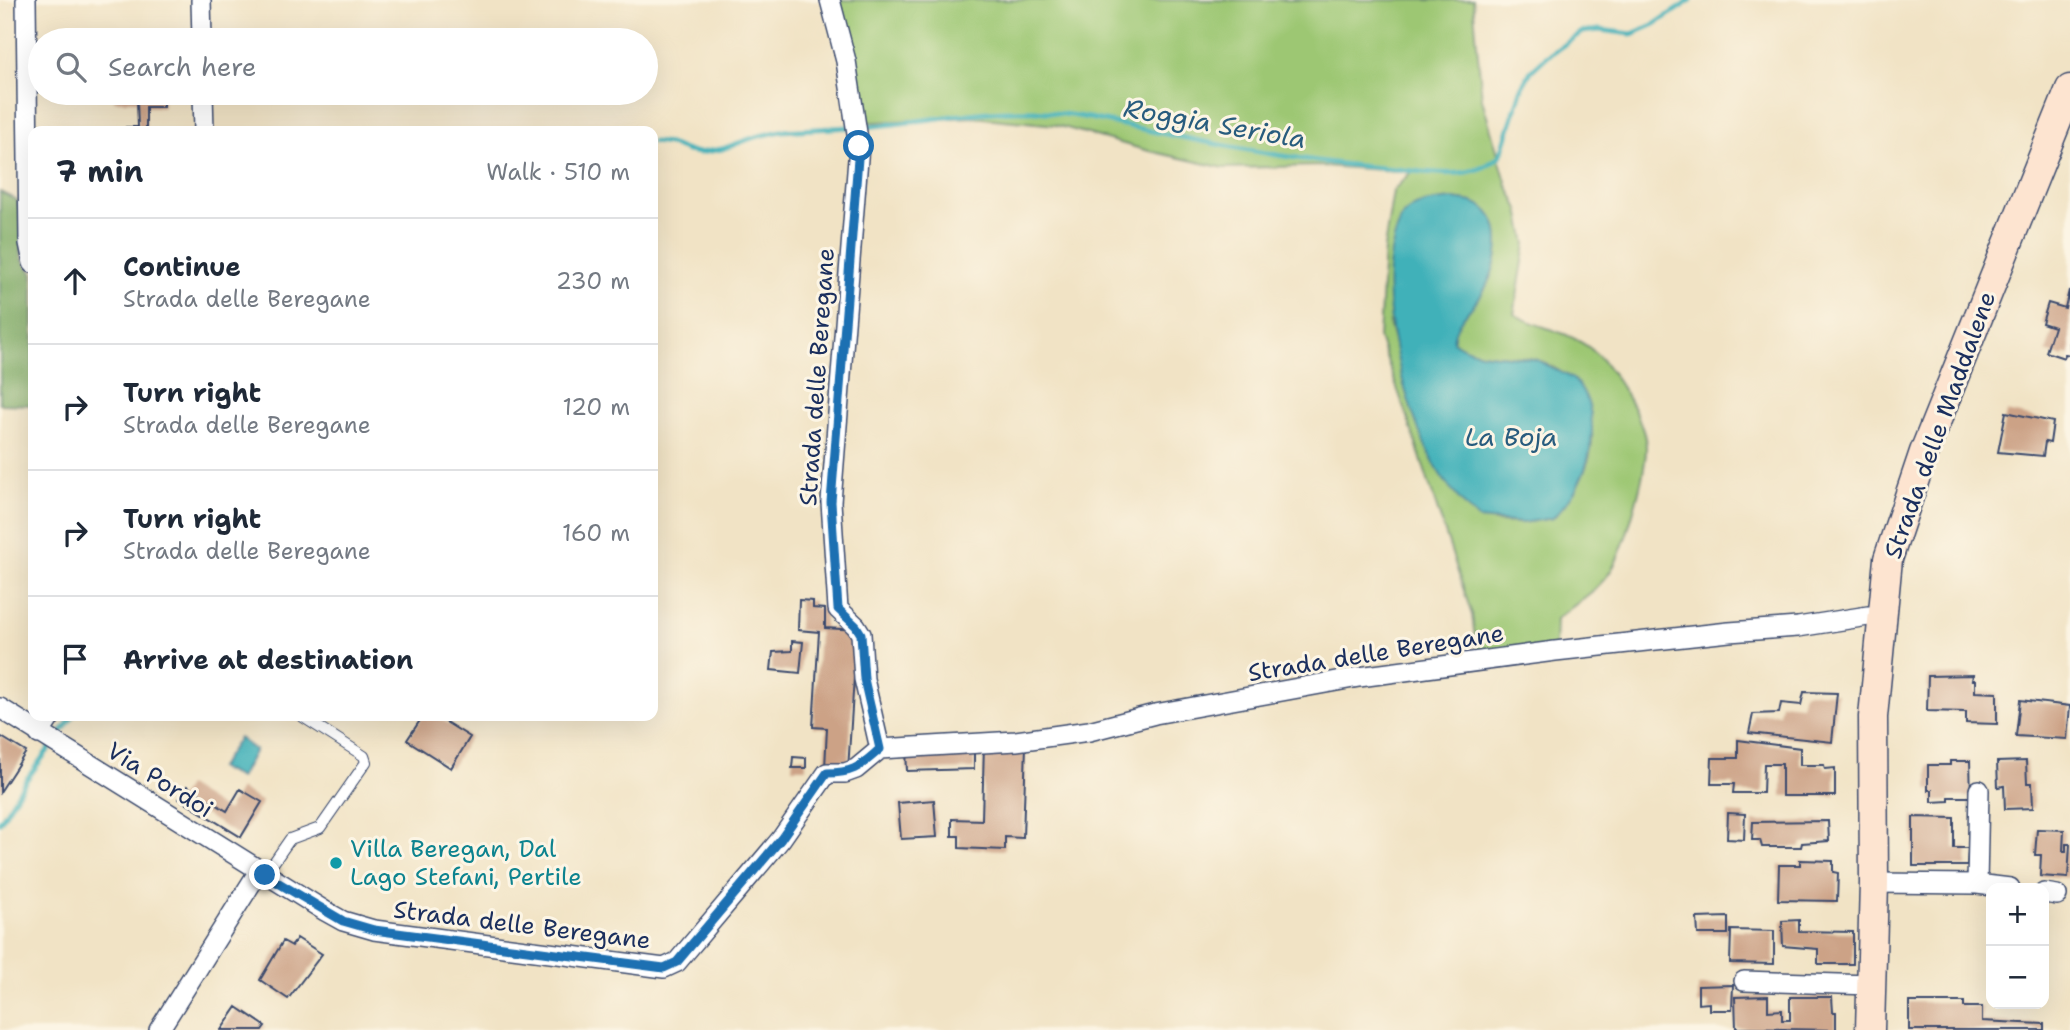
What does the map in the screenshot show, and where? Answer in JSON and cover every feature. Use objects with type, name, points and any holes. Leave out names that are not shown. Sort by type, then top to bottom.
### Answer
[{"type":"street","points":[[26,0],[28,162]]},
{"type":"street","points":[[201,0],[202,28]]},
{"type":"street","name":"Strada delle Beregane","points":[[830,0],[846,61],[859,146],[831,502],[838,609],[861,634],[864,679],[880,749]]},
{"type":"street","name":"Strada delle Maddalene","points":[[1870,1030],[1874,883],[1873,717],[1888,559],[1924,453],[2070,89]]},
{"type":"street","points":[[203,105],[204,126]]},
{"type":"street","name":"Strada delle Beregane","points":[[262,873],[343,921],[374,930],[664,968],[677,962],[781,839],[827,773],[845,773],[856,769],[880,749],[1016,741],[1089,731],[1155,714],[1385,673],[1591,647],[1798,627],[1868,617],[1882,618]]},
{"type":"street","name":"Via Pordoi","points":[[0,708],[262,873]]},
{"type":"street","points":[[49,740],[51,721]]},
{"type":"street","points":[[1977,884],[1979,790]]},
{"type":"street","points":[[159,1030],[262,873]]},
{"type":"street","points":[[1874,883],[1986,885]]},
{"type":"street","points":[[1744,981],[1870,985]]},
{"type":"lane","points":[[262,873],[290,839],[320,828],[366,762],[362,754],[309,721]]},
{"type":"green space","points":[[830,0],[1473,0],[1482,99],[1507,185],[1519,209],[1526,244],[1514,314],[1570,336],[1596,354],[1615,377],[1633,407],[1644,435],[1645,458],[1639,490],[1629,527],[1612,569],[1594,590],[1556,619],[1555,651],[1478,660],[1472,615],[1379,338],[1384,248],[1393,191],[1411,172],[1324,166],[1224,168],[1145,150],[1056,125],[973,117],[855,123]],"holes":[[[1497,256],[1481,295],[1455,327],[1453,341],[1472,351],[1529,358],[1553,367],[1574,380],[1589,420],[1592,445],[1586,469],[1553,518],[1522,523],[1494,522],[1437,469],[1418,426],[1389,323]]]},
{"type":"green space","points":[[0,192],[17,200],[22,221],[21,250],[28,268],[28,405],[0,404]]},
{"type":"water","name":"La Boja","points":[[1453,199],[1472,202],[1486,210],[1494,220],[1498,245],[1487,284],[1460,322],[1453,341],[1472,351],[1539,361],[1573,379],[1588,404],[1592,430],[1588,458],[1577,488],[1553,518],[1522,523],[1478,519],[1437,469],[1425,445],[1404,385],[1396,352],[1389,286],[1391,256],[1397,230],[1408,210],[1427,202]]},
{"type":"water","points":[[239,738],[255,750],[240,778],[219,768]]},
{"type":"building","points":[[137,105],[163,105],[146,107],[146,126],[138,126]]},
{"type":"building","points":[[2069,290],[2070,355],[2065,354],[2064,358],[2046,352],[2054,327],[2042,323],[2048,303],[2065,308]]},
{"type":"building","points":[[2006,412],[2053,422],[2050,443],[2045,442],[2043,456],[1998,452]]},
{"type":"building","points":[[799,600],[813,601],[813,608],[825,609],[825,628],[857,630],[848,770],[825,768],[827,728],[813,727],[819,632],[798,630]]},
{"type":"building","points":[[792,641],[803,642],[800,673],[771,670],[773,652],[792,651]]},
{"type":"building","points":[[1973,675],[1975,692],[1997,693],[1997,724],[1966,723],[1966,712],[1927,711],[1928,676]]},
{"type":"building","points":[[1804,692],[1837,693],[1832,742],[1749,733],[1753,714],[1779,713],[1781,703],[1801,705]]},
{"type":"building","points":[[2020,700],[2070,706],[2067,739],[2016,736]]},
{"type":"building","points":[[420,721],[444,721],[470,737],[451,768],[407,740]]},
{"type":"building","points":[[0,736],[26,752],[0,792]]},
{"type":"building","points":[[1738,740],[1800,748],[1800,765],[1835,768],[1835,796],[1782,796],[1782,764],[1764,764],[1763,793],[1733,793],[1734,784],[1711,784],[1712,758],[1738,758]]},
{"type":"building","points":[[984,744],[1026,745],[1023,838],[1005,837],[1005,850],[959,848],[959,836],[952,836],[952,819],[982,820]]},
{"type":"building","points":[[974,747],[974,769],[907,771],[906,749]]},
{"type":"building","points":[[793,757],[806,758],[806,768],[792,768]]},
{"type":"building","points":[[1950,761],[1970,761],[1971,797],[1949,797],[1949,801],[1932,802],[1932,790],[1928,790],[1928,765],[1950,765]]},
{"type":"building","points":[[2026,761],[2027,783],[2032,783],[2033,808],[2005,809],[2004,786],[1998,787],[1997,762]]},
{"type":"building","points":[[187,786],[227,811],[240,789],[262,802],[241,837],[179,799]]},
{"type":"building","points":[[934,800],[937,837],[901,839],[898,803]]},
{"type":"building","points":[[1728,813],[1745,814],[1744,840],[1727,839]]},
{"type":"building","points":[[1913,817],[1954,818],[1954,848],[1968,848],[1967,866],[1913,866]]},
{"type":"building","points":[[1828,821],[1829,841],[1802,843],[1801,847],[1762,847],[1760,840],[1752,840],[1753,822]]},
{"type":"building","points":[[2037,829],[2064,830],[2063,851],[2066,851],[2066,844],[2070,844],[2068,878],[2040,876],[2041,855],[2035,855]]},
{"type":"building","points":[[1800,860],[1833,861],[1833,872],[1838,873],[1837,901],[1778,900],[1779,865],[1800,865]]},
{"type":"building","points":[[1728,917],[1728,934],[1698,934],[1697,918]]},
{"type":"building","points":[[1799,920],[1799,931],[1853,932],[1853,964],[1818,964],[1818,949],[1783,946],[1782,921]]},
{"type":"building","points":[[1731,930],[1774,931],[1774,964],[1730,963]]},
{"type":"building","points":[[297,938],[322,954],[288,999],[260,980],[283,941],[292,946]]},
{"type":"building","points":[[1733,985],[1732,1010],[1709,1010],[1709,1003],[1698,1004],[1698,986]]},
{"type":"building","points":[[1768,996],[1768,1011],[1782,1010],[1782,1020],[1790,1020],[1790,997],[1832,997],[1833,1012],[1836,1012],[1836,1030],[1736,1028],[1735,997]]},
{"type":"building","points":[[1909,1002],[1964,1002],[1964,1007],[1982,1007],[1982,1021],[2044,1024],[2044,1030],[1909,1030]]},
{"type":"building","points":[[237,1007],[265,1026],[262,1030],[221,1030]]},
{"type":"waterway","name":"Roggia Seriola","points":[[860,127],[969,114],[1034,111],[1086,118],[1310,160],[1437,173],[1465,172],[1478,169],[1501,154],[1522,87],[1531,71],[1546,57],[1582,32],[1600,30],[1632,34],[1655,24],[1691,0]]},
{"type":"waterway","name":"Roggia Seriola","points":[[658,143],[699,153],[781,131],[850,127]]},
{"type":"waterway","name":"Roggia Seriola","points":[[0,822],[24,783],[69,721]]},
{"type":"place","name":"Villa Beregan, Dal Lago Stefani, Pertile","points":[[336,863]]},
{"type":"route","points":[[265,875],[343,921],[374,930],[664,968],[677,962],[781,839],[827,773],[845,773],[856,769],[880,749],[864,679],[861,634],[838,609],[831,502],[859,146]]}]
